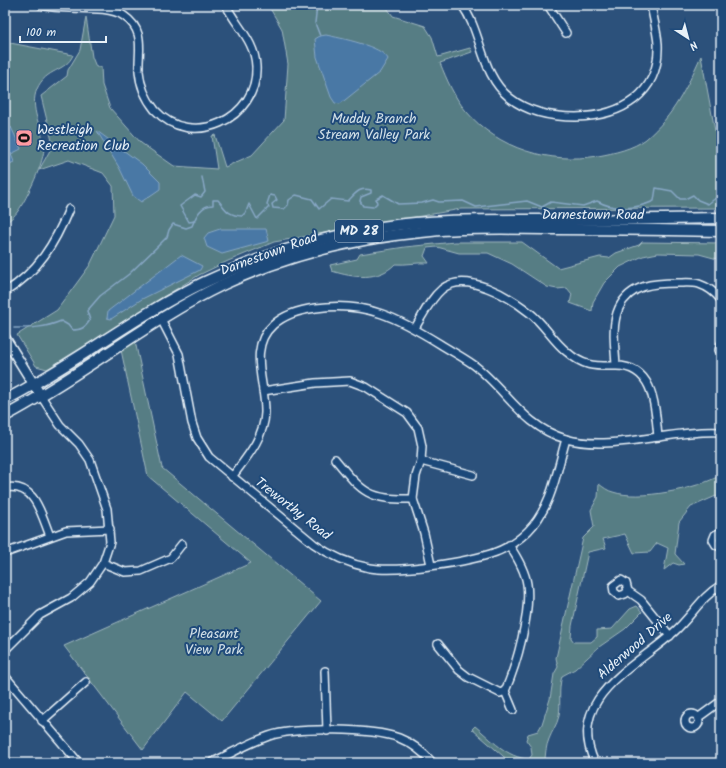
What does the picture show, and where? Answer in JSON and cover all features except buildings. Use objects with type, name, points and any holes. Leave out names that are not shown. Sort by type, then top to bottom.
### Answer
[{"type":"main road","name":"Darnestown Road","points":[[5,400],[34,385],[155,308],[204,282],[276,254],[327,238],[384,227],[435,221],[721,218]]},
{"type":"main road","name":"Darnestown Road","points":[[5,416],[41,396],[161,319],[209,292],[264,268],[322,250],[378,237],[432,231],[502,229],[721,231]]},
{"type":"street","points":[[41,5],[61,9],[78,7],[112,10],[129,20],[136,29],[141,43],[139,71],[142,87],[147,99],[156,111],[167,119],[187,127],[204,128],[224,122],[234,116],[246,104],[255,84],[256,58],[249,40],[230,14],[226,5]]},
{"type":"street","points":[[462,5],[473,24],[485,64],[500,88],[510,98],[528,109],[543,114],[570,117],[608,114],[624,108],[646,87],[653,74],[657,60],[658,43],[651,5]]},
{"type":"street","points":[[548,5],[566,34]]},
{"type":"street","points":[[5,292],[29,274],[39,264],[52,244],[69,209]]},
{"type":"street","points":[[414,328],[431,300],[442,288],[452,284],[468,282],[484,286],[530,313],[566,352],[576,359],[601,367],[616,365],[636,371],[648,383],[653,396],[658,437]]},
{"type":"street","points":[[616,365],[614,328],[618,310],[622,303],[634,291],[648,284],[655,283],[697,283],[711,290],[721,300]]},
{"type":"street","points":[[232,477],[254,448],[261,434],[265,414],[259,357],[261,343],[273,325],[291,313],[329,306],[357,307],[389,316],[414,328],[474,365],[493,382],[517,409],[530,420],[549,432],[566,439],[597,443],[721,432]]},
{"type":"street","name":"Treworthy Road","points":[[161,319],[179,354],[196,438],[209,457],[314,544],[349,563],[371,568],[392,570],[431,565],[483,556],[497,552],[529,530],[545,508],[566,439]]},
{"type":"street","points":[[5,338],[60,425],[79,444],[90,460],[107,509],[110,529],[110,542],[103,563],[83,590],[40,615],[5,650]]},
{"type":"street","points":[[263,391],[340,380],[366,387],[407,412],[418,428],[422,440],[421,461],[416,476],[413,499],[424,533],[431,565]]},
{"type":"street","points":[[335,459],[354,482],[370,493],[389,500],[413,499]]},
{"type":"street","points":[[421,461],[473,475]]},
{"type":"street","points":[[5,488],[20,487],[29,492],[35,500],[50,536]]},
{"type":"street","points":[[5,553],[66,531],[110,529]]},
{"type":"street","points":[[721,532],[715,535],[713,540],[716,545],[721,547]]},
{"type":"street","points":[[103,563],[125,572],[142,571],[171,558],[182,544]]},
{"type":"street","points":[[509,545],[523,570],[528,597],[512,675],[505,691],[513,710]]},
{"type":"street","name":"Alderwood Drive","points":[[595,763],[589,745],[589,730],[592,713],[600,695],[612,681],[670,636],[698,604],[721,585]]},
{"type":"street","points":[[628,591],[641,600],[670,636]]},
{"type":"street","points":[[438,644],[459,670],[468,677],[500,693],[505,691]]},
{"type":"street","points":[[325,671],[327,731]]},
{"type":"street","points":[[5,676],[78,763]]},
{"type":"street","points":[[42,721],[86,682]]},
{"type":"street","points":[[699,717],[721,701]]},
{"type":"street","points":[[211,763],[270,736],[295,731],[366,732],[394,737],[414,746],[434,763]]},
{"type":"green space","name":"Muddy Branch Stream Valley Park","points":[[268,5],[385,5],[393,16],[425,26],[432,37],[438,57],[470,48],[472,52],[440,63],[454,94],[466,111],[493,135],[509,144],[526,151],[561,158],[598,156],[629,148],[646,139],[656,130],[672,111],[690,80],[701,56],[721,163],[721,208],[461,209],[274,242],[199,275],[47,369],[36,366],[17,335],[57,310],[90,265],[114,215],[113,186],[103,173],[69,160],[39,170],[53,145],[41,96],[67,76],[68,70],[80,50],[86,17],[92,57],[96,67],[101,67],[102,85],[110,108],[141,143],[174,166],[217,169],[212,136],[215,135],[225,167],[252,155],[284,120],[288,64],[282,29]]},
{"type":"green space","name":"Westleigh Recreation Club","points":[[5,42],[73,55],[66,65],[45,77],[37,89],[34,103],[43,139],[44,153],[35,179],[22,205],[15,215],[5,224]]},
{"type":"green space","points":[[455,242],[522,242],[558,268],[600,257],[609,258],[616,253],[639,245],[642,242],[721,243],[721,260],[699,254],[658,253],[643,256],[620,267],[604,283],[593,302],[592,311],[570,303],[572,294],[567,288],[557,289],[547,287],[512,264],[488,253],[459,253],[437,247],[427,248],[424,256],[429,263],[395,264],[389,269],[374,276],[348,275],[332,271],[330,265],[357,259],[360,254],[405,247]]},
{"type":"green space","points":[[122,337],[122,339],[48,385],[105,344]]},
{"type":"green space","name":"Pleasant View Park","points":[[135,341],[162,468],[321,601],[222,721],[187,692],[143,750],[64,646],[251,563],[148,476],[121,350]]},
{"type":"green space","points":[[721,475],[721,499],[716,496],[691,507],[679,522],[675,554],[684,564],[679,565],[673,563],[664,570],[668,548],[657,543],[650,552],[634,553],[625,534],[603,539],[606,548],[588,552],[572,626],[571,638],[574,642],[591,642],[597,637],[597,630],[612,629],[630,609],[637,606],[642,612],[625,629],[599,647],[575,669],[562,676],[560,686],[559,716],[547,745],[545,763],[511,763],[472,729],[475,726],[506,752],[521,758],[529,759],[532,755],[531,747],[526,740],[528,734],[538,731],[542,724],[550,699],[554,674],[558,667],[556,658],[583,538],[594,527],[591,510],[598,497],[599,484],[613,492],[637,495],[652,494],[698,485]]},
{"type":"water","points":[[326,35],[369,46],[384,54],[388,59],[380,72],[340,104],[335,103],[331,97],[317,57],[315,39]]},
{"type":"water","points":[[11,127],[21,149],[11,154],[14,162],[5,166],[5,130]]},
{"type":"water","points":[[97,131],[142,164],[160,182],[160,189],[141,202],[133,196],[120,169]]},
{"type":"water","points":[[220,229],[266,229],[269,241],[222,254],[207,247],[204,238],[208,233]]},
{"type":"water","points":[[181,255],[202,266],[200,270],[142,299],[111,319],[107,318],[108,311]]},
{"type":"waterway","points":[[317,5],[315,23],[320,36]]},
{"type":"waterway","points":[[195,221],[189,222],[180,206],[195,195],[201,197],[205,192],[202,177]]},
{"type":"waterway","points":[[14,328],[32,328],[61,321],[68,325],[72,330],[82,328],[90,320],[87,311],[100,296],[129,274],[161,243],[167,237],[173,224],[186,228],[192,226],[197,215],[202,209],[209,205],[213,205],[213,200],[218,200],[230,213],[242,216],[246,212],[249,204],[257,219],[269,207],[267,204],[270,195],[275,196],[277,200],[272,204],[273,208],[284,209],[288,205],[289,200],[296,195],[312,199],[319,209],[331,199],[348,201],[358,191],[363,189],[371,190],[371,193],[361,197],[360,201],[363,206],[373,207],[377,203],[376,199],[383,195],[398,204],[422,203],[433,200],[439,202],[463,201],[476,207],[527,201],[542,207],[551,202],[583,206],[597,201],[618,208],[626,208],[640,206],[654,201],[656,188],[672,191],[680,199],[685,199],[693,195],[698,200],[708,204],[721,194]]},
{"type":"place","name":"Westleigh Recreation Club","points":[[24,138]]}]
